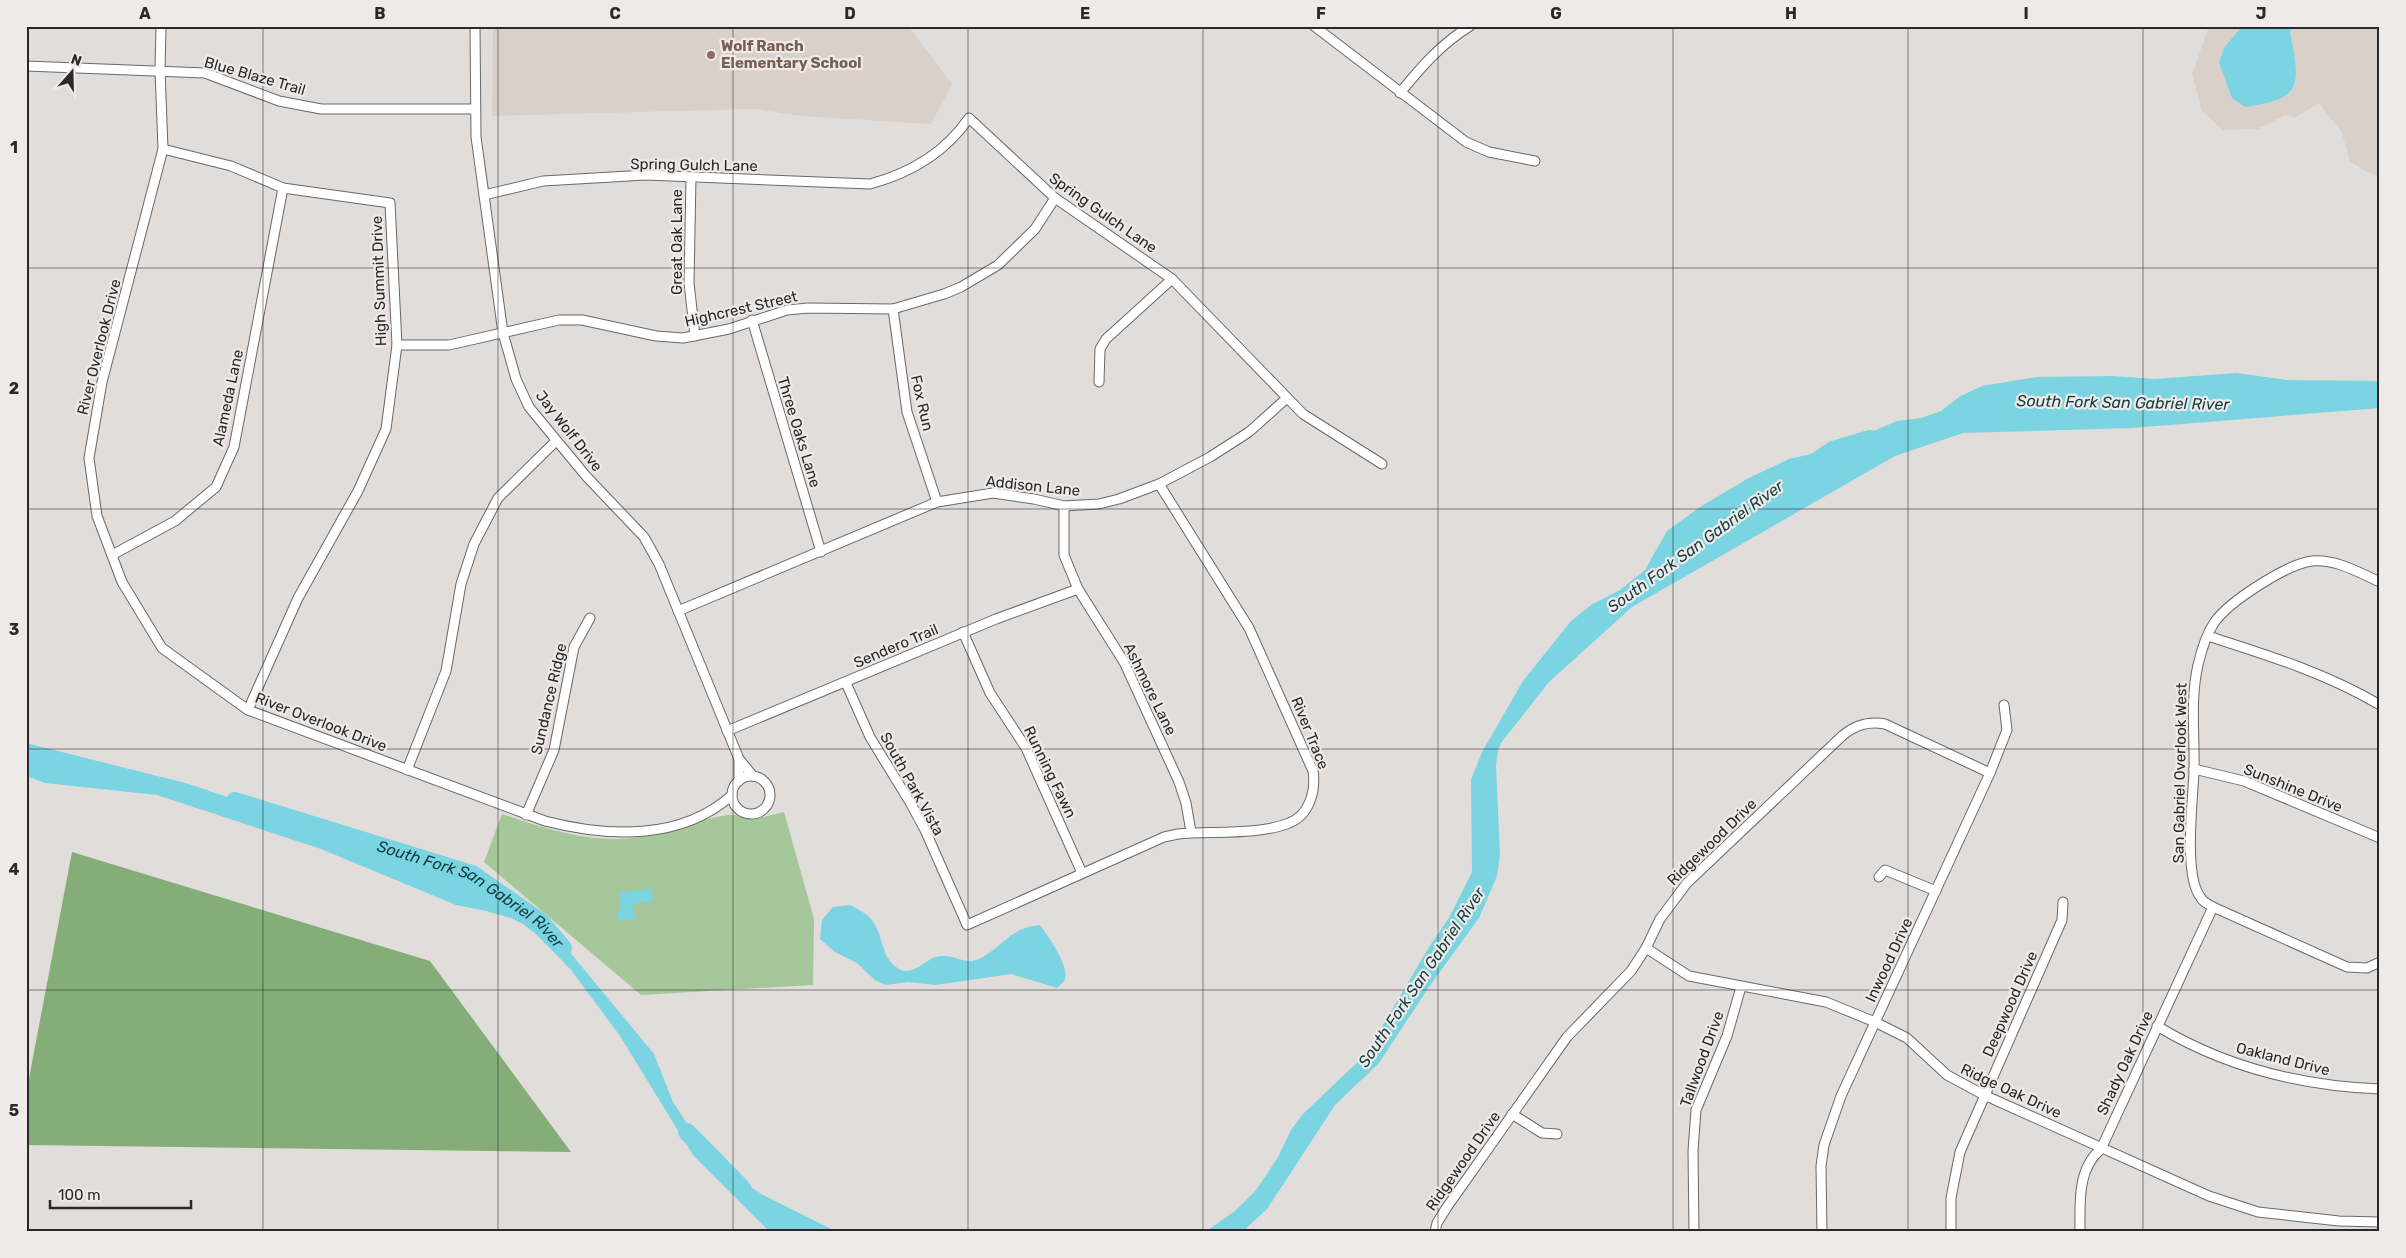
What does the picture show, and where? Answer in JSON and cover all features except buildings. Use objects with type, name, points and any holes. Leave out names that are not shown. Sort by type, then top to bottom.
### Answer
[{"type":"street","name":"River Overlook Drive","points":[[161,26],[160,70],[163,149],[102,382],[89,458],[96,516],[122,582],[162,648],[248,710],[526,815],[575,829],[633,833],[656,829],[705,815],[716,809]]},
{"type":"street","name":"Jay Wolf Drive","points":[[476,26],[476,137],[503,333],[516,379],[529,407],[556,441],[586,476],[644,537],[659,564],[739,759],[753,776]]},
{"type":"street","points":[[1314,26],[1466,142],[1489,152],[1535,162]]},
{"type":"street","points":[[1400,93],[1428,59],[1449,39],[1470,26]]},
{"type":"street","name":"Blue Blaze Trail","points":[[26,66],[205,73],[279,100],[321,109],[475,110]]},
{"type":"street","name":"Spring Gulch Lane","points":[[484,195],[543,181],[646,175],[870,184],[894,178],[920,165],[959,133],[969,118],[1055,198],[1172,278],[1287,398],[1319,426],[1382,464]]},
{"type":"street","name":"High Summit Drive","points":[[163,149],[231,166],[284,188],[390,202],[397,345],[386,429],[358,492],[298,598],[248,710]]},
{"type":"street","name":"Great Oak Lane","points":[[691,177],[689,283],[695,336]]},
{"type":"street","name":"Alameda Lane","points":[[112,555],[175,522],[216,487],[234,447],[284,188]]},
{"type":"street","name":"Highcrest Street","points":[[397,345],[449,344],[560,320],[582,320],[656,336],[695,336],[728,329],[786,310],[808,308],[893,309],[961,287],[998,265],[1035,229],[1055,198]]},
{"type":"street","points":[[1098,382],[1100,349],[1106,339],[1172,278]]},
{"type":"street","name":"Fox Run","points":[[893,309],[907,412],[937,502]]},
{"type":"street","name":"Three Oaks Lane","points":[[752,320],[821,552]]},
{"type":"street","name":"Addison Lane","points":[[678,611],[937,502],[993,493],[1064,506],[1099,504],[1159,484],[1210,457],[1249,432],[1287,398]]},
{"type":"street","points":[[406,770],[446,672],[460,584],[474,544],[498,498],[556,441]]},
{"type":"street","name":"River Trace","points":[[967,925],[1164,837],[1191,832],[1262,828],[1289,823],[1306,809],[1313,793],[1313,771],[1249,628],[1159,484]]},
{"type":"street","name":"Ashmore Lane","points":[[1064,506],[1064,555],[1078,589],[1124,662],[1179,782],[1186,803],[1191,832]]},
{"type":"street","name":"San Gabriel Overlook West","points":[[2213,907],[2201,899],[2192,874],[2190,856],[2194,769],[2194,684],[2198,665],[2214,623],[2234,605],[2272,577],[2299,564],[2312,561],[2341,564],[2380,582]]},
{"type":"street","name":"Sendero Trail","points":[[727,731],[846,683],[964,632],[1078,589]]},
{"type":"street","name":"Sundance Ridge","points":[[526,815],[554,750],[574,647],[590,618]]},
{"type":"street","name":"Running Fawn","points":[[964,632],[990,693],[1026,748],[1082,873]]},
{"type":"street","points":[[2209,635],[2299,665],[2380,705]]},
{"type":"street","name":"South Park Vista","points":[[846,683],[870,737],[920,822],[967,925]]},
{"type":"street","name":"Inwood Drive","points":[[1822,1232],[1821,1166],[1827,1132],[1875,1022],[1990,773],[2007,730],[2004,705]]},
{"type":"street","name":"Ridgewood Drive","points":[[1435,1232],[1437,1223],[1447,1207],[1567,1036],[1631,972],[1646,948],[1660,918],[1687,883],[1842,736],[1857,726],[1874,722],[1885,724],[1990,773]]},
{"type":"street","name":"Jay Wolf Drive","points":[[738,780],[739,759]]},
{"type":"street","name":"Sunshine Drive","points":[[2194,769],[2252,784],[2380,838]]},
{"type":"street","points":[[753,776],[767,785],[770,791],[769,803],[766,808],[756,814],[739,810],[716,809],[732,795],[738,780],[753,776]]},
{"type":"street","points":[[732,795],[732,800],[739,810]]},
{"type":"street","points":[[1879,877],[1885,870],[1936,891]]},
{"type":"street","name":"Deepwood Drive","points":[[1951,1232],[1951,1198],[1960,1152],[2062,920],[2063,902]]},
{"type":"street","points":[[2213,907],[2347,967],[2367,968],[2380,962]]},
{"type":"street","name":"Shady Oak Drive","points":[[2080,1232],[2080,1200],[2084,1175],[2091,1157],[2101,1149],[2213,907]]},
{"type":"street","name":"Ridge Oak Drive","points":[[1646,948],[1689,976],[1826,1002],[1875,1022],[1907,1038],[1947,1075],[1984,1095],[2190,1188],[2258,1212],[2340,1221],[2380,1222]]},
{"type":"street","name":"Tallwood Drive","points":[[1694,1232],[1692,1151],[1696,1110],[1727,1036],[1741,987]]},
{"type":"street","name":"Oakland Drive","points":[[2157,1026],[2189,1046],[2241,1066],[2306,1082],[2380,1089]]},
{"type":"street","points":[[1512,1114],[1542,1133],[1557,1134]]},
{"type":"shaded area","name":"Wolf Ranch Elementary School","points":[[493,26],[908,26],[952,84],[931,124],[802,116],[753,109],[492,116]]},
{"type":"shaded area","points":[[2209,26],[2380,26],[2380,177],[2365,171],[2350,161],[2342,133],[2319,103],[2294,118],[2285,115],[2258,129],[2223,130],[2202,111],[2192,74]]},
{"type":"green space","points":[[784,812],[814,919],[813,985],[641,995],[484,862],[502,814],[572,834],[609,839],[627,839],[727,815],[740,815],[754,819]]},
{"type":"green space","points":[[72,852],[430,961],[571,1152],[26,1145],[26,1094]]},
{"type":"water","points":[[2242,26],[2292,26],[2290,32],[2296,77],[2288,94],[2264,104],[2245,107],[2232,98],[2219,63],[2224,48]]},
{"type":"water","points":[[2237,373],[2287,380],[2380,381],[2380,408],[2132,428],[1963,433],[1895,456],[1632,607],[1549,682],[1501,743],[1496,765],[1500,855],[1497,876],[1479,918],[1431,984],[1379,1063],[1335,1105],[1267,1209],[1242,1232],[1205,1232],[1235,1211],[1256,1190],[1277,1159],[1291,1130],[1303,1114],[1366,1054],[1429,947],[1449,918],[1472,872],[1471,780],[1482,752],[1523,681],[1571,621],[1591,605],[1620,590],[1645,570],[1667,531],[1700,507],[1747,479],[1789,459],[1811,454],[1837,452],[1864,435],[1897,421],[1921,418],[1941,411],[1959,397],[1982,386],[2037,377],[2113,376],[2154,379]]},
{"type":"water","points":[[26,743],[189,784],[295,820],[416,857],[474,881],[519,903],[568,950],[654,1054],[673,1102],[706,1153],[723,1169],[763,1195],[837,1232],[772,1232],[767,1229],[693,1155],[620,1036],[571,970],[537,935],[523,924],[511,918],[456,905],[321,849],[157,795],[45,783],[26,776]]},
{"type":"water","points":[[651,888],[653,901],[632,904],[636,918],[618,921],[617,910],[621,909],[619,893]]},
{"type":"water","points":[[850,905],[865,913],[872,920],[879,932],[888,959],[899,969],[910,970],[941,956],[966,961],[976,960],[989,953],[1014,933],[1040,925],[1061,959],[1064,966],[1065,979],[1057,988],[1011,974],[936,985],[908,982],[886,985],[875,980],[857,963],[835,952],[820,939],[822,920],[833,907]]},
{"type":"waterway","name":"South Fork San Gabriel River","points":[[1808,467],[1833,450],[1870,439]]},
{"type":"waterway","name":"South Fork San Gabriel River","points":[[235,801],[472,874],[541,922],[563,948]]},
{"type":"waterway","name":"South Fork San Gabriel River","points":[[687,1132],[742,1188]]},
{"type":"place","name":"Wolf Ranch Elementary School","points":[[711,55]]}]
